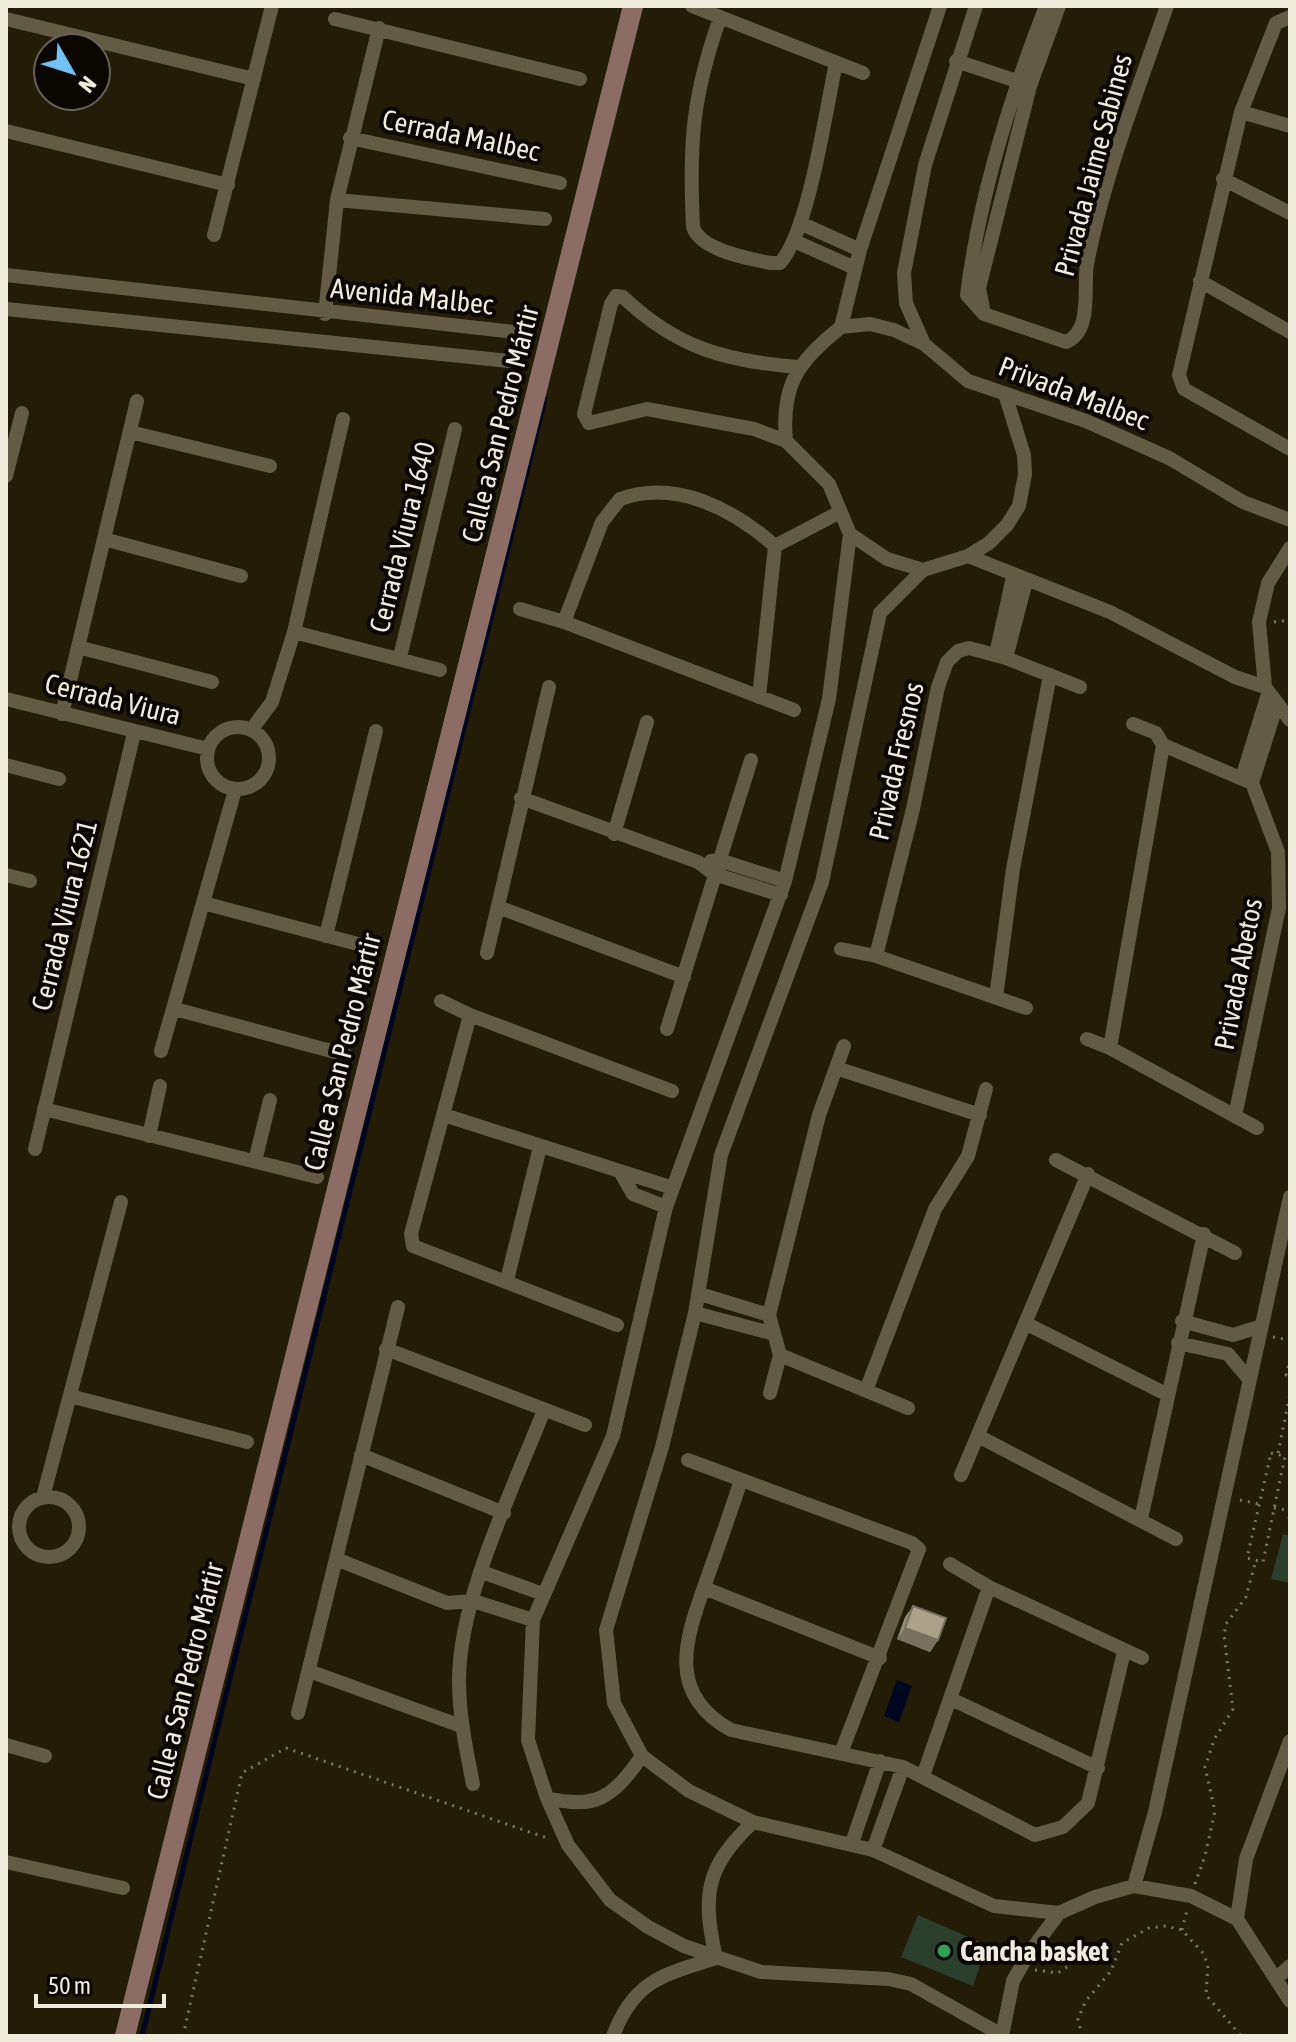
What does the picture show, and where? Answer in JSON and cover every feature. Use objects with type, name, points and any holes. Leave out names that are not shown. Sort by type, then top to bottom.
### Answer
[{"type":"main road","name":"Calle a San Pedro Mártir","points":[[125,2036],[633,6]]},
{"type":"street","points":[[214,235],[272,6]]},
{"type":"street","points":[[692,6],[863,73]]},
{"type":"street","points":[[786,441],[786,403],[797,367],[841,327],[860,250],[940,6]]},
{"type":"street","points":[[924,344],[906,303],[904,273],[925,165],[976,6]]},
{"type":"street","name":"Privada Jaime Sabines","points":[[1046,6],[972,259],[967,295],[984,314],[1066,342],[1079,333],[1089,257],[1127,122],[1167,6]]},
{"type":"street","name":"Privada Jaime Sabines","points":[[1024,84],[1059,6]]},
{"type":"street","points":[[1290,17],[1276,23],[1241,112],[1179,370],[1181,385],[1290,449]]},
{"type":"street","points":[[720,18],[701,74],[689,151],[694,231],[708,244],[780,263],[794,241],[800,223],[836,63]]},
{"type":"street","points":[[6,19],[254,79]]},
{"type":"street","points":[[335,19],[580,79]]},
{"type":"street","name":"Cerrada Malbec","points":[[325,314],[337,200],[379,28]]},
{"type":"street","points":[[956,61],[1024,84]]},
{"type":"street","points":[[1241,112],[1290,126]]},
{"type":"street","points":[[6,131],[228,185]]},
{"type":"street","name":"Cerrada Malbec","points":[[350,138],[560,183]]},
{"type":"street","points":[[1223,179],[1290,213]]},
{"type":"street","points":[[337,200],[545,219]]},
{"type":"street","points":[[800,223],[860,250]]},
{"type":"street","points":[[794,241],[855,268]]},
{"type":"street","name":"Avenida Malbec","points":[[6,275],[325,314],[515,332],[521,349],[509,361],[6,309]]},
{"type":"street","points":[[1200,281],[1290,332]]},
{"type":"street","points":[[797,367],[720,356],[685,343],[661,330],[623,297],[616,296],[611,304],[584,414],[589,423],[647,409],[754,429],[786,441],[829,484],[850,534],[887,559],[923,570]]},
{"type":"street","name":"Privada Malbec","points":[[841,327],[883,326],[924,344],[968,381],[1086,421],[1139,444],[1243,502],[1290,520]]},
{"type":"street","points":[[1005,394],[1024,455],[1024,485],[1019,506],[1007,525],[968,556],[923,570],[880,613],[822,882],[721,1155],[700,1294],[662,1447],[606,1630],[614,1703],[642,1756],[689,1791],[753,1822],[873,1850],[994,1906],[1059,1913],[1095,1897],[1134,1886],[1191,1896],[1237,1919],[1278,1977],[1290,2001]]},
{"type":"street","points":[[62,714],[137,401]]},
{"type":"street","points":[[6,476],[22,413]]},
{"type":"street","points":[[251,730],[272,702],[294,632],[343,419]]},
{"type":"street","name":"Cerrada Viura 1640","points":[[400,657],[455,429]]},
{"type":"street","points":[[130,432],[270,466]]},
{"type":"street","points":[[564,622],[602,522],[620,499],[659,492],[697,500],[743,520],[775,546]]},
{"type":"street","points":[[775,546],[840,512]]},
{"type":"street","points":[[850,534],[829,699],[783,888],[666,1207],[613,1436],[533,1620],[528,1740],[547,1798],[568,1845],[610,1900],[648,1927],[716,1958],[761,1972],[888,1979],[911,1984],[1002,2036],[1005,2007],[1021,1967],[1059,1913]]},
{"type":"street","points":[[104,539],[241,576]]},
{"type":"street","points":[[759,697],[775,546]]},
{"type":"street","points":[[1133,724],[1156,733],[1163,745],[1247,781],[1270,695],[1261,606],[1268,583],[1290,548]]},
{"type":"street","points":[[968,556],[1110,612],[1270,695],[1290,720]]},
{"type":"street","points":[[1001,656],[1020,579]]},
{"type":"street","points":[[520,609],[564,622],[794,710]]},
{"type":"street","name":"Cerrada Viura 1640","points":[[294,632],[400,657],[440,670]]},
{"type":"street","points":[[78,647],[212,682]]},
{"type":"street","name":"Privada Fresnos","points":[[876,956],[943,671],[963,649],[1001,656],[1080,687]]},
{"type":"street","points":[[996,997],[1013,869],[1050,675]]},
{"type":"street","points":[[487,953],[549,687]]},
{"type":"street","name":"Cerrada Viura","points":[[6,699],[208,749]]},
{"type":"street","points":[[614,834],[647,722]]},
{"type":"street","points":[[234,727],[251,730],[266,743],[267,770],[249,788],[235,790],[215,780],[209,771],[208,749],[223,731],[234,727]]},
{"type":"street","points":[[326,936],[376,731]]},
{"type":"street","name":"Cerrada Viura 1621","points":[[35,1149],[134,733]]},
{"type":"street","points":[[1110,1048],[1163,745]]},
{"type":"street","points":[[667,1029],[751,760]]},
{"type":"street","points":[[6,765],[59,779]]},
{"type":"street","name":"Privada Abetos","points":[[1235,1116],[1279,908],[1278,852],[1247,781]]},
{"type":"street","points":[[161,1051],[235,790]]},
{"type":"street","points":[[521,798],[614,834],[783,888]]},
{"type":"street","points":[[6,875],[30,881]]},
{"type":"street","points":[[203,903],[373,948]]},
{"type":"street","points":[[498,907],[684,977]]},
{"type":"street","points":[[841,949],[876,956],[1026,1008]]},
{"type":"street","points":[[441,1001],[470,1015],[672,1091]]},
{"type":"street","points":[[175,1009],[346,1055]]},
{"type":"street","points":[[470,1015],[411,1234],[413,1246],[617,1325]]},
{"type":"street","points":[[1087,1039],[1110,1048],[1257,1128]]},
{"type":"street","points":[[770,1393],[780,1355],[771,1333],[769,1315],[819,1115],[844,1046]]},
{"type":"street","points":[[836,1068],[980,1115]]},
{"type":"street","points":[[149,1136],[160,1086]]},
{"type":"street","points":[[867,1388],[927,1227],[968,1156],[986,1089]]},
{"type":"street","points":[[255,1161],[270,1100]]},
{"type":"street","points":[[44,1109],[317,1177]]},
{"type":"street","points":[[444,1115],[673,1188]]},
{"type":"street","points":[[507,1280],[540,1147]]},
{"type":"street","points":[[1056,1160],[1204,1234],[1235,1253]]},
{"type":"street","points":[[621,1173],[633,1194],[666,1207]]},
{"type":"street","points":[[961,1475],[1088,1174]]},
{"type":"street","points":[[1134,1886],[1155,1812],[1259,1327],[1290,1197]]},
{"type":"street","points":[[43,1497],[121,1202]]},
{"type":"street","points":[[1141,1519],[1182,1321],[1204,1234]]},
{"type":"street","points":[[700,1294],[769,1315]]},
{"type":"street","points":[[298,1713],[398,1307]]},
{"type":"street","points":[[695,1313],[771,1333]]},
{"type":"street","points":[[1182,1321],[1233,1335],[1259,1327]]},
{"type":"street","points":[[1025,1323],[1166,1394]]},
{"type":"street","points":[[1228,1354],[1233,1335]]},
{"type":"street","points":[[1178,1343],[1228,1354],[1248,1378]]},
{"type":"street","points":[[386,1349],[585,1425]]},
{"type":"street","points":[[780,1355],[867,1388],[908,1408]]},
{"type":"street","points":[[70,1396],[247,1442]]},
{"type":"street","points":[[473,1784],[461,1726],[462,1648],[482,1572],[544,1410]]},
{"type":"street","points":[[978,1436],[1176,1539]]},
{"type":"street","points":[[361,1455],[504,1513]]},
{"type":"street","points":[[688,1460],[912,1543],[919,1549],[880,1658],[841,1753]]},
{"type":"street","points":[[741,1480],[687,1633],[685,1658],[690,1684],[709,1714],[731,1730],[903,1767],[1035,1835],[1074,1820],[1088,1803],[1124,1652]]},
{"type":"street","points":[[43,1497],[63,1500],[77,1515],[78,1535],[67,1552],[48,1558],[29,1551],[12,1522],[27,1506],[43,1497]]},
{"type":"street","points":[[336,1559],[447,1603],[473,1601],[533,1620]]},
{"type":"street","points":[[950,1564],[989,1587],[1142,1658]]},
{"type":"street","points":[[482,1572],[543,1594]]},
{"type":"street","points":[[923,1776],[989,1587]]},
{"type":"street","points":[[704,1588],[880,1658]]},
{"type":"street","points":[[309,1671],[461,1726]]},
{"type":"street","points":[[951,1699],[1098,1768]]},
{"type":"street","points":[[1237,1919],[1246,1859],[1290,1741]]},
{"type":"street","points":[[6,1745],[45,1756]]},
{"type":"street","points":[[547,1798],[567,1803],[595,1802],[620,1783],[642,1756]]},
{"type":"street","points":[[852,1843],[880,1761]]},
{"type":"street","points":[[873,1850],[903,1767]]},
{"type":"street","points":[[716,1958],[706,1905],[709,1885],[730,1844],[753,1822]]},
{"type":"street","points":[[6,1862],[123,1888]]},
{"type":"street","points":[[613,2036],[625,2008],[648,1983],[716,1958]]},
{"type":"street","points":[[1278,1977],[1290,1966]]},
{"type":"path","points":[[1290,1358],[1286,1375],[1290,1375]]},
{"type":"path","points":[[1278,1455],[1290,1394]]},
{"type":"path","points":[[1271,1453],[1278,1455],[1285,1456],[1263,1562],[1247,1558],[1271,1453]]},
{"type":"path","points":[[1223,1497],[1259,1504]]},
{"type":"path","points":[[1274,1508],[1290,1514]]},
{"type":"path","points":[[1191,1896],[1205,1856],[1215,1811],[1205,1767],[1214,1740],[1233,1709],[1224,1635],[1226,1624],[1246,1597],[1256,1560]]},
{"type":"path","points":[[183,2036],[242,1773],[286,1748],[568,1845]]},
{"type":"path","points":[[1082,2036],[1078,2019],[1085,2002],[1111,1971],[1114,1958],[1132,1934],[1166,1926],[1182,1930],[1208,1965],[1206,1995],[1241,2036]]},
{"type":"path","points":[[1021,1967],[1058,1973],[1080,1956],[1092,1952],[1106,1952],[1114,1958]]},
{"type":"green space","points":[[1283,1534],[1290,1536],[1290,1583],[1271,1579]]},
{"type":"green space","name":"Cancha basket","points":[[918,1915],[987,1945],[973,1986],[901,1957]]},
{"type":"water","points":[[897,1680],[912,1686],[899,1722],[884,1716]]},
{"type":"building","points":[[913,1606],[946,1618],[938,1640],[905,1628]]},
{"type":"waterway","points":[[142,2036],[545,399]]},
{"type":"place","name":"Cancha basket","points":[[944,1951]]}]
